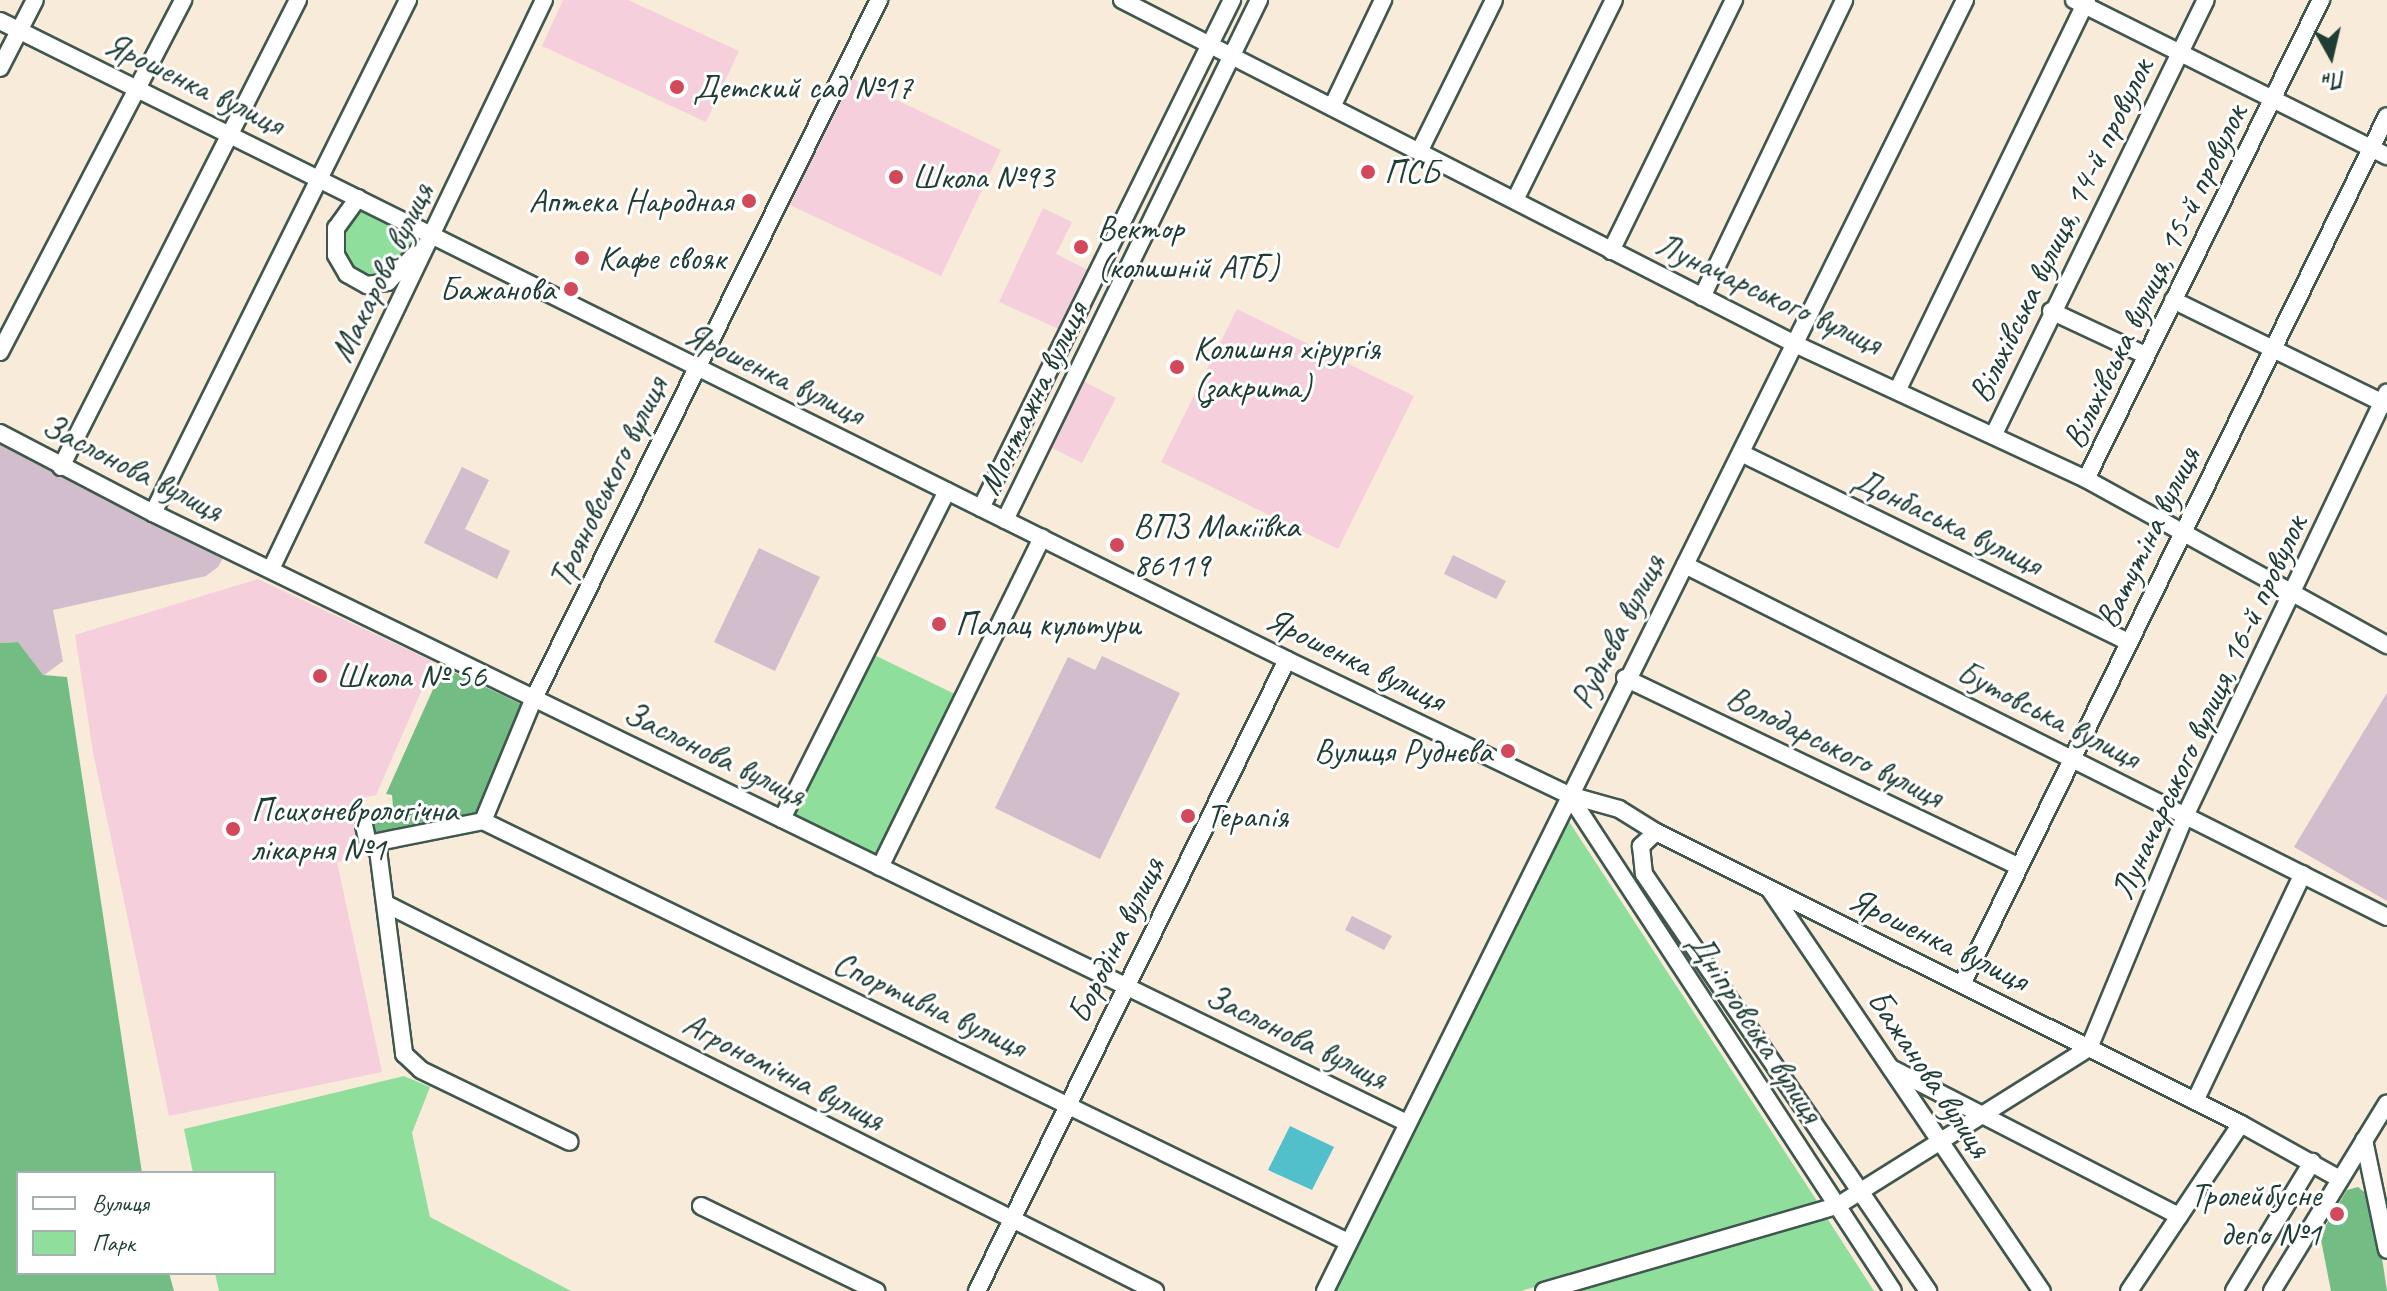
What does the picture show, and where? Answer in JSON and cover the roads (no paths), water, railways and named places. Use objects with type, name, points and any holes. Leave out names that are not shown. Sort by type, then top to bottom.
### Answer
[{"type":"street","points":[[0,68],[35,0]]},
{"type":"street","points":[[0,352],[183,0]]},
{"type":"street","points":[[61,467],[298,0]]},
{"type":"street","points":[[153,513],[317,176],[408,0]]},
{"type":"street","name":"Трояновського вулиця","points":[[483,821],[534,698],[879,0]]},
{"type":"street","name":"Луначарського вулиця","points":[[1122,0],[1795,344],[1899,387],[2086,479],[2293,590],[2387,645]]},
{"type":"street","name":"Монтажна вулиця","points":[[981,508],[1182,89],[1232,0]]},
{"type":"street","name":"Монтажна вулиця","points":[[1005,520],[1259,0]]},
{"type":"street","points":[[1332,107],[1383,0]]},
{"type":"street","points":[[1419,152],[1494,0]]},
{"type":"street","points":[[1515,200],[1614,0]]},
{"type":"street","points":[[1611,251],[1734,0]]},
{"type":"street","points":[[1702,297],[1844,0]]},
{"type":"street","name":"Руднєва вулиця","points":[[1325,1291],[1405,1122],[1625,678],[1685,565],[1965,0]]},
{"type":"street","name":"Вільхівська вулиця, 14-й провулок","points":[[1994,434],[2051,311],[2206,0]]},
{"type":"street","name":"Вільхівська вулиця, 15-й провулок","points":[[2086,479],[2145,355],[2275,100],[2321,0]]},
{"type":"street","name":"Макарова вулиця","points":[[271,569],[432,236],[537,2]]},
{"type":"street","points":[[1899,387],[2082,2],[2387,156]]},
{"type":"street","name":"Ярошенка вулиця","points":[[0,21],[1287,660],[1569,795],[1598,800],[1769,889],[2241,1124],[2340,1179]]},
{"type":"street","name":"Ватутіна вулиця","points":[[1962,984],[2387,116]]},
{"type":"street","points":[[358,198],[341,218],[335,243],[340,265],[355,281],[388,282],[432,236]]},
{"type":"street","points":[[2173,300],[2386,400]]},
{"type":"street","points":[[2051,311],[2145,355]]},
{"type":"street","name":"Луначарського вулиця, 16-й провулок","points":[[2089,1048],[2185,816],[2386,400]]},
{"type":"street","name":"Заслонова вулиця","points":[[0,433],[153,513],[1405,1122]]},
{"type":"street","name":"Донбаська вулиця","points":[[1741,453],[2129,642]]},
{"type":"street","name":"Монтажна вулиця","points":[[782,819],[947,491]]},
{"type":"street","points":[[880,867],[1042,538]]},
{"type":"street","name":"Бутовська вулиця","points":[[1685,565],[2387,917]]},
{"type":"street","name":"Бородіна вулиця","points":[[977,1291],[1287,660]]},
{"type":"street","name":"Володарського вулиця","points":[[1625,678],[2019,867]]},
{"type":"street","name":"Дніпровська вулиця","points":[[1569,795],[1893,1291]]},
{"type":"street","points":[[368,844],[483,821]]},
{"type":"street","name":"Спортивна вулиця","points":[[483,821],[876,1015],[1061,1098],[1066,1106],[1348,1242]]},
{"type":"street","points":[[364,825],[368,844],[378,850],[404,1054],[421,1070],[570,1142]]},
{"type":"street","name":"Дніпровська вулиця","points":[[1656,832],[1641,846],[1644,874],[1928,1291]]},
{"type":"street","points":[[2195,1101],[2303,874]]},
{"type":"street","name":"Бажанова вулиця","points":[[1769,889],[2042,1291]]},
{"type":"street","name":"Агрономічна вулиця","points":[[386,904],[1155,1291]]},
{"type":"street","points":[[1544,1291],[1837,1206],[1939,1139],[2089,1048]]},
{"type":"street","points":[[1890,1067],[2179,1216]]},
{"type":"street","points":[[2272,1291],[2387,1103]]},
{"type":"street","points":[[2129,1291],[2241,1124]]},
{"type":"street","points":[[2364,1140],[2387,1250]]},
{"type":"street","points":[[2234,1291],[2312,1162]]},
{"type":"street","points":[[701,1206],[876,1291]]},
{"type":"water","points":[[1290,1126],[1334,1147],[1312,1190],[1268,1170]]},
{"type":"place","name":"Детский сад №17","points":[[677,87]]},
{"type":"place","name":"ПСБ","points":[[1368,172]]},
{"type":"place","name":"Школа №93","points":[[896,177]]},
{"type":"place","name":"Аптека Народная","points":[[749,201]]},
{"type":"place","name":"Вектор (колишній АТБ)","points":[[1081,247]]},
{"type":"place","name":"Кафе свояк","points":[[582,258]]},
{"type":"place","name":"Бажанова","points":[[571,289]]},
{"type":"place","name":"Колишня хірургія (закрита)","points":[[1177,367]]},
{"type":"place","name":"ВПЗ Макіївка 86119","points":[[1117,545]]},
{"type":"place","name":"Палац культури","points":[[939,624]]},
{"type":"place","name":"Школа № 56","points":[[320,676]]},
{"type":"place","name":"Вулиця Руднєва","points":[[1508,751]]},
{"type":"place","name":"Терапія","points":[[1188,816]]},
{"type":"place","name":"Психоневрологічна лікарня №1","points":[[233,829]]},
{"type":"place","name":"Тролейбусне депо №1","points":[[2337,1214]]}]
